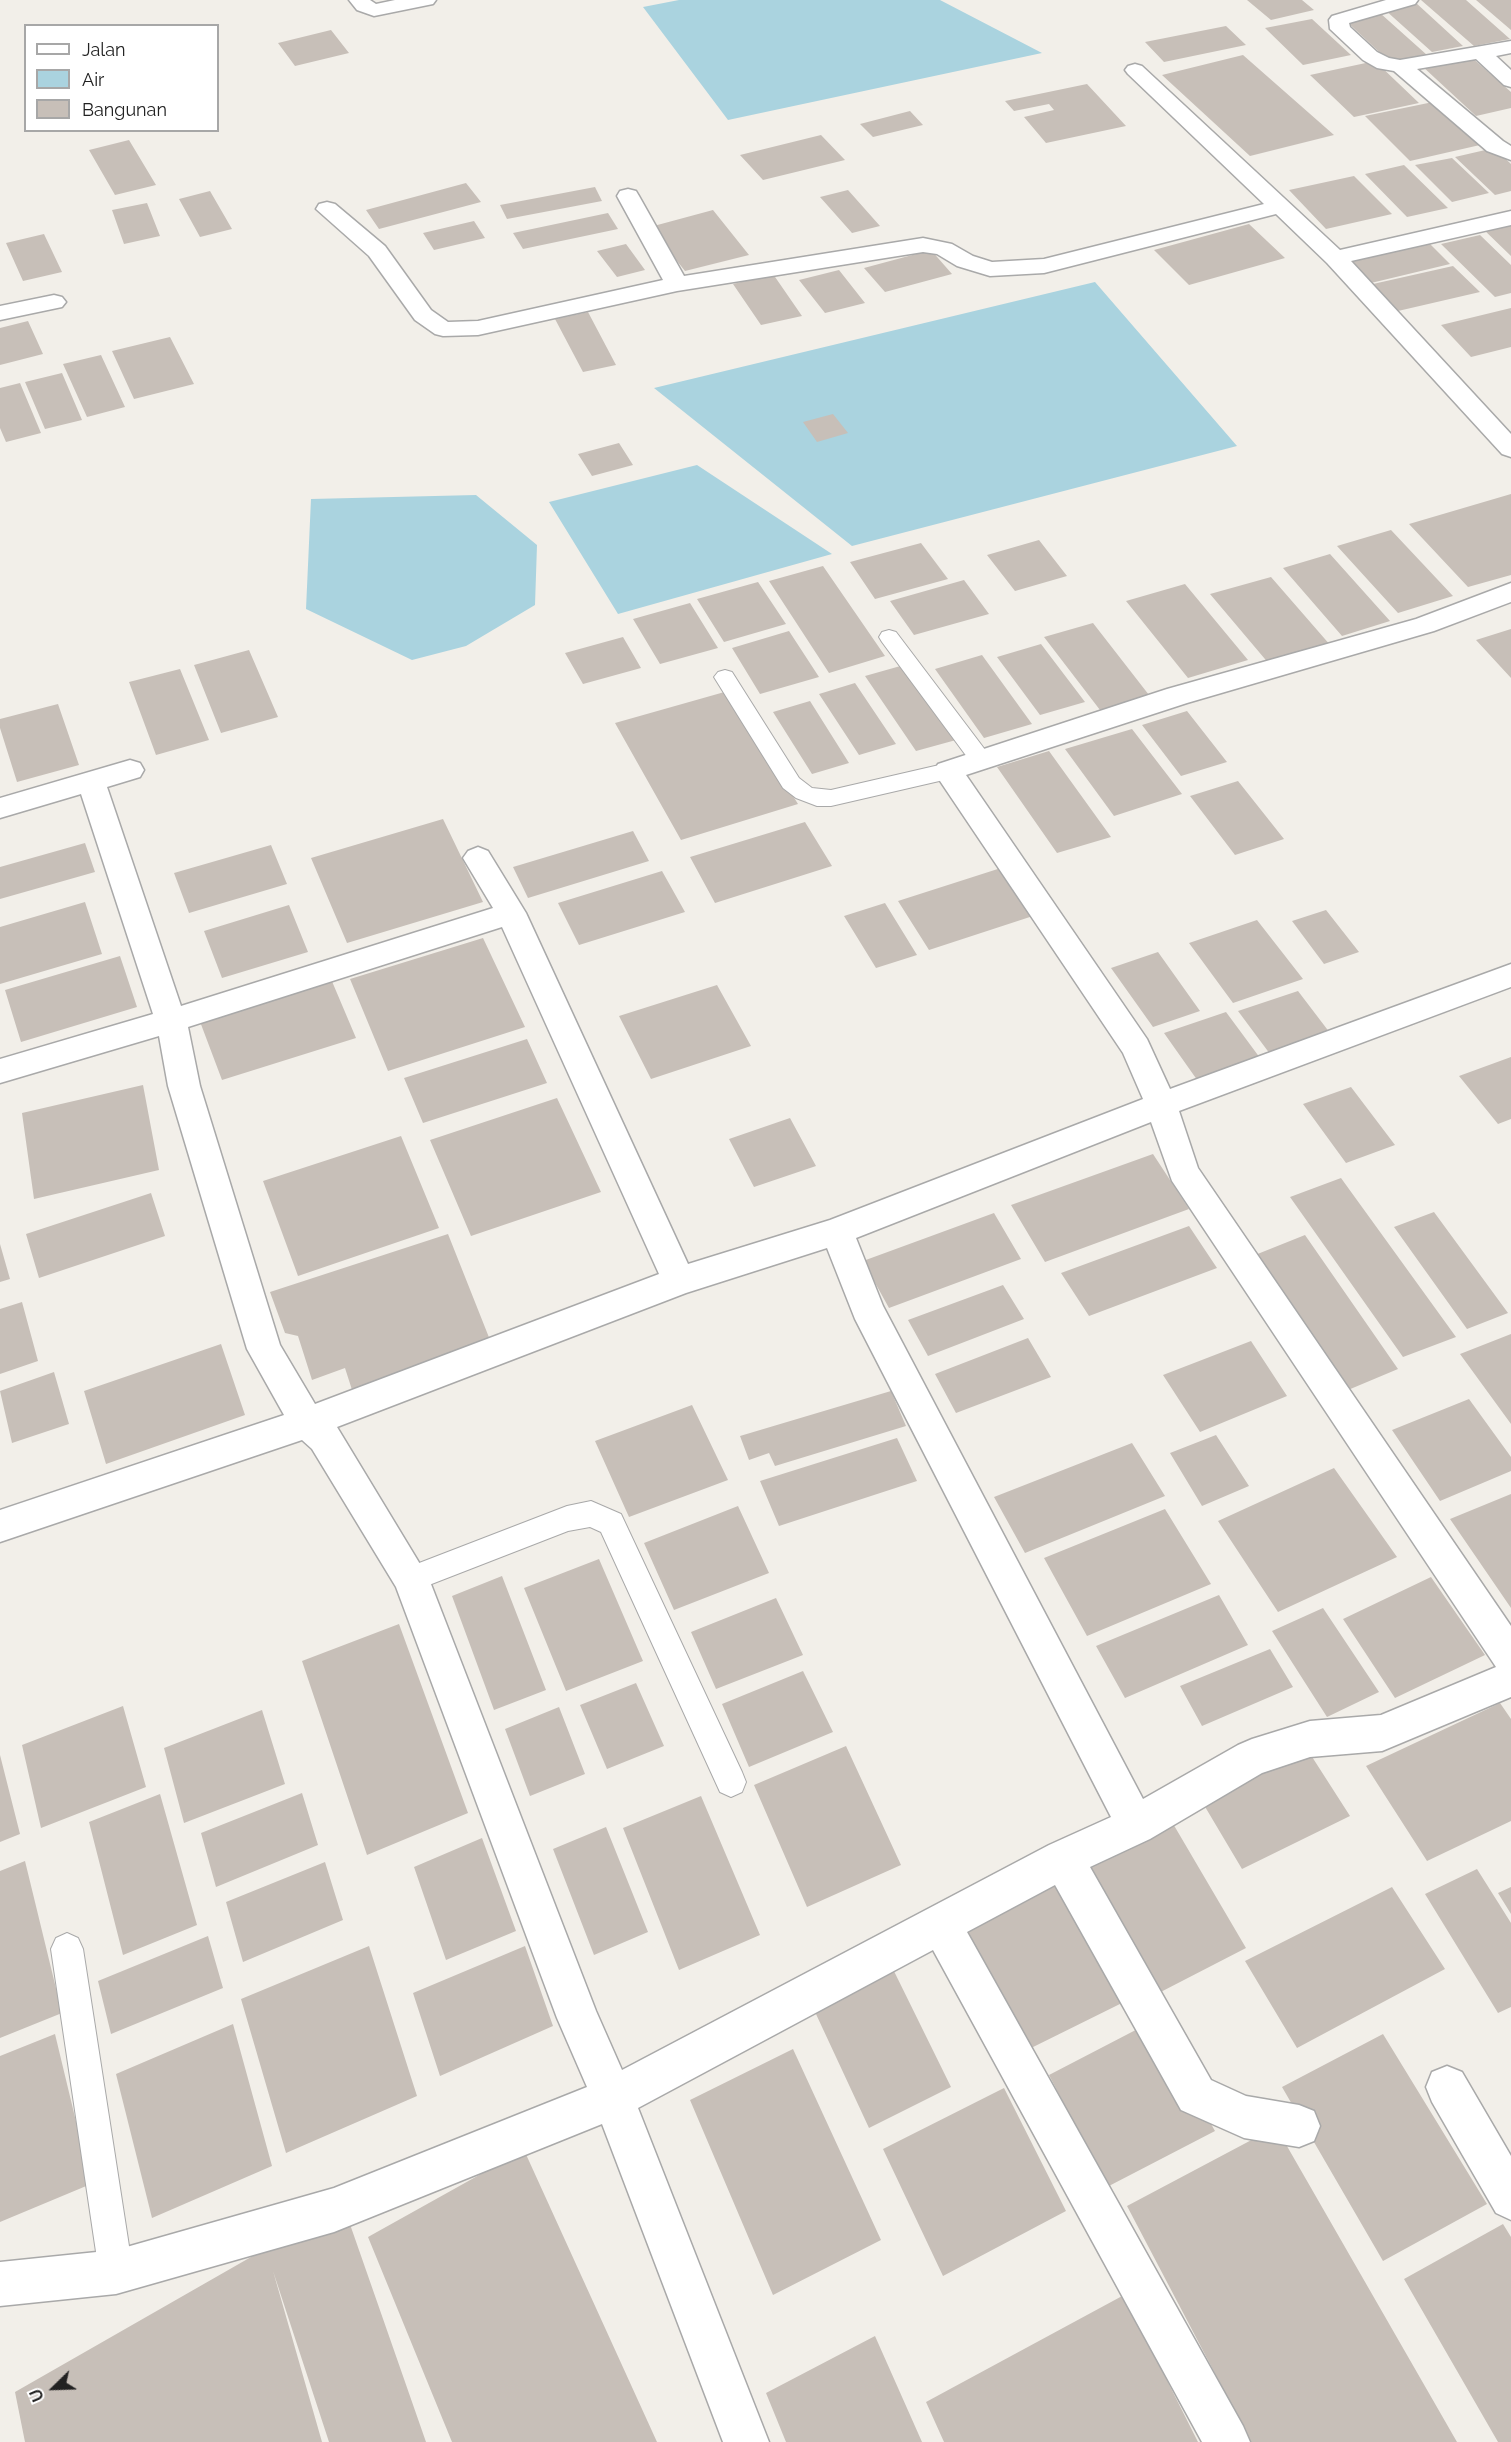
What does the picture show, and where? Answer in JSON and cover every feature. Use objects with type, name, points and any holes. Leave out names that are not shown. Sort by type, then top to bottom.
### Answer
[{"type":"street","points":[[359,0],[364,6],[374,10],[426,0]]},
{"type":"street","points":[[1408,0],[1339,20],[1340,29],[1371,56],[1384,64],[1400,66],[1482,54],[1511,47]]},
{"type":"street","points":[[1482,54],[1511,81]]},
{"type":"street","points":[[1400,66],[1495,146],[1511,154]]},
{"type":"street","points":[[1135,70],[1335,258],[1511,449]]},
{"type":"street","points":[[628,196],[677,284]]},
{"type":"street","points":[[327,209],[377,252],[423,315],[443,329],[478,328],[677,284],[923,245],[944,249],[965,261],[990,269],[1044,266],[1282,206]]},
{"type":"street","points":[[1335,258],[1511,218]]},
{"type":"street","points":[[0,313],[54,302]]},
{"type":"street","points":[[1511,592],[1425,625],[1177,696],[948,771],[1136,1048],[1161,1105],[1183,1172],[1511,1658]]},
{"type":"street","points":[[0,808],[130,770]]},
{"type":"street","points":[[91,781],[171,1020],[184,1086],[264,1349],[307,1423],[324,1438],[411,1579],[578,2018],[613,2098],[746,2442]]},
{"type":"street","points":[[478,858],[510,913],[679,1281]]},
{"type":"street","points":[[0,1071],[171,1020],[510,913]]},
{"type":"street","points":[[0,1526],[307,1423],[679,1281],[837,1231],[1161,1105],[1511,975]]},
{"type":"street","points":[[837,1231],[867,1309],[1136,1825]]},
{"type":"street","points":[[0,2284],[116,2272],[334,2210],[613,2098],[1063,1859],[1136,1825],[1251,1758],[1310,1739],[1382,1733],[1511,1679]]},
{"type":"street","points":[[1063,1859],[1196,2095],[1244,2118],[1299,2127]]},
{"type":"street","points":[[941,1925],[1227,2442]]},
{"type":"street","points":[[1447,2087],[1511,2198]]},
{"type":"lane","points":[[889,637],[981,760]]},
{"type":"lane","points":[[725,677],[791,783],[804,793],[817,798],[831,798],[948,771]]},
{"type":"lane","points":[[411,1579],[567,1519],[591,1514],[611,1523],[731,1782]]},
{"type":"lane","points":[[67,1949],[116,2272]]},
{"type":"water","points":[[679,0],[940,0],[1042,53],[728,120],[643,7]]},
{"type":"water","points":[[1095,282],[1237,446],[852,546],[654,388]]},
{"type":"water","points":[[697,465],[832,554],[618,614],[549,502]]},
{"type":"water","points":[[476,495],[537,545],[535,605],[466,646],[412,660],[306,609],[311,499]]},
{"type":"building","points":[[1247,0],[1302,0],[1314,10],[1271,20]]},
{"type":"building","points":[[1421,0],[1466,0],[1510,39],[1474,46]]},
{"type":"building","points":[[1476,0],[1511,0],[1511,30]]},
{"type":"building","points":[[1415,2],[1463,46],[1432,52],[1384,9]]},
{"type":"building","points":[[1380,13],[1427,55],[1390,62],[1345,20]]},
{"type":"building","points":[[1312,19],[1351,55],[1303,65],[1265,28]]},
{"type":"building","points":[[1226,26],[1246,45],[1164,62],[1145,42]]},
{"type":"building","points":[[331,30],[349,53],[295,66],[278,43]]},
{"type":"building","points":[[1243,55],[1334,135],[1250,156],[1162,75]]},
{"type":"building","points":[[1470,56],[1511,92],[1511,108],[1476,116],[1422,66]]},
{"type":"building","points":[[1375,61],[1419,103],[1354,117],[1310,75]]},
{"type":"building","points":[[1087,84],[1126,126],[1046,143],[1024,117],[1054,110],[1049,104],[1014,111],[1005,101]]},
{"type":"building","points":[[1433,102],[1480,145],[1410,161],[1365,116]]},
{"type":"building","points":[[910,111],[923,125],[873,137],[860,124]]},
{"type":"building","points":[[821,135],[845,160],[763,180],[740,155]]},
{"type":"building","points":[[129,140],[156,185],[115,195],[89,150]]},
{"type":"building","points":[[1494,148],[1511,164],[1511,191],[1495,195],[1455,157]]},
{"type":"building","points":[[1452,158],[1489,193],[1452,202],[1415,165]]},
{"type":"building","points":[[1404,165],[1448,208],[1407,217],[1365,174]]},
{"type":"building","points":[[1354,176],[1392,214],[1326,229],[1289,190]]},
{"type":"building","points":[[466,183],[481,202],[379,229],[366,210]]},
{"type":"building","points":[[595,187],[602,201],[507,219],[500,205]]},
{"type":"building","points":[[848,190],[880,226],[852,233],[820,197]]},
{"type":"building","points":[[210,191],[232,229],[200,237],[179,199]]},
{"type":"building","points":[[147,203],[160,236],[124,244],[112,210]]},
{"type":"building","points":[[713,210],[749,255],[685,271],[650,227]]},
{"type":"building","points":[[608,213],[618,229],[523,249],[513,233]]},
{"type":"building","points":[[474,221],[485,238],[434,250],[423,233]]},
{"type":"building","points":[[1511,221],[1511,256],[1481,227]]},
{"type":"building","points":[[1249,224],[1285,258],[1189,285],[1154,250]]},
{"type":"building","points":[[44,234],[62,272],[23,281],[6,243]]},
{"type":"building","points":[[1480,235],[1511,265],[1511,293],[1495,297],[1441,244]]},
{"type":"building","points":[[1428,242],[1450,264],[1371,283],[1350,260]]},
{"type":"building","points":[[626,244],[645,270],[617,277],[597,251]]},
{"type":"building","points":[[931,250],[952,274],[885,292],[864,268]]},
{"type":"building","points":[[1453,266],[1480,292],[1398,311],[1373,284]]},
{"type":"building","points":[[839,270],[865,303],[825,313],[799,280]]},
{"type":"building","points":[[773,274],[802,316],[761,325],[733,284]]},
{"type":"building","points":[[1511,308],[1511,347],[1471,357],[1441,325]]},
{"type":"building","points":[[588,312],[616,365],[583,372],[555,319]]},
{"type":"building","points":[[28,321],[43,354],[0,365],[0,328]]},
{"type":"building","points":[[170,337],[194,384],[134,399],[112,351]]},
{"type":"building","points":[[101,355],[125,407],[87,417],[63,364]]},
{"type":"building","points":[[62,373],[82,420],[45,429],[25,382]]},
{"type":"building","points":[[20,383],[41,433],[6,442],[0,428],[0,388]]},
{"type":"building","points":[[833,414],[848,433],[817,442],[803,422]]},
{"type":"building","points":[[619,443],[633,465],[592,476],[578,454]]},
{"type":"building","points":[[1511,494],[1511,575],[1468,587],[1409,524]]},
{"type":"building","points":[[1391,530],[1453,596],[1398,613],[1337,546]]},
{"type":"building","points":[[1039,540],[1067,576],[1015,591],[987,555]]},
{"type":"building","points":[[921,543],[948,579],[875,599],[850,562]]},
{"type":"building","points":[[1330,554],[1390,621],[1342,636],[1283,568]]},
{"type":"building","points":[[823,566],[885,656],[829,673],[769,581]]},
{"type":"building","points":[[1271,577],[1331,646],[1270,665],[1210,594]]},
{"type":"building","points":[[964,580],[989,614],[914,635],[890,601]]},
{"type":"building","points":[[758,582],[786,624],[724,642],[697,599]]},
{"type":"building","points":[[1185,584],[1248,660],[1188,678],[1126,601]]},
{"type":"building","points":[[690,603],[718,648],[660,664],[633,619]]},
{"type":"building","points":[[1093,623],[1149,695],[1100,710],[1044,637]]},
{"type":"building","points":[[1511,629],[1511,678],[1476,640]]},
{"type":"building","points":[[789,631],[819,677],[760,694],[732,648]]},
{"type":"building","points":[[623,637],[641,668],[583,684],[565,653]]},
{"type":"building","points":[[1041,644],[1085,702],[1040,715],[997,657]]},
{"type":"building","points":[[249,650],[278,717],[221,733],[194,665]]},
{"type":"building","points":[[982,655],[1032,724],[984,738],[935,669]]},
{"type":"building","points":[[904,665],[956,740],[916,751],[865,676]]},
{"type":"building","points":[[180,669],[209,740],[156,755],[129,682]]},
{"type":"building","points":[[855,683],[896,744],[859,755],[819,694]]},
{"type":"building","points":[[728,691],[798,804],[681,840],[615,723]]},
{"type":"building","points":[[810,701],[849,763],[812,774],[773,712]]},
{"type":"building","points":[[58,704],[79,765],[17,782],[0,728],[0,719]]},
{"type":"building","points":[[1187,711],[1227,762],[1181,776],[1142,725]]},
{"type":"building","points":[[1132,729],[1182,794],[1114,816],[1065,749]]},
{"type":"building","points":[[1049,751],[1111,837],[1057,853],[997,767]]},
{"type":"building","points":[[1238,781],[1284,839],[1235,855],[1190,796]]},
{"type":"building","points":[[443,819],[483,902],[347,943],[311,858]]},
{"type":"building","points":[[805,822],[832,866],[715,903],[690,857]]},
{"type":"building","points":[[633,831],[649,861],[528,898],[513,867]]},
{"type":"building","points":[[85,843],[95,872],[0,899],[0,867]]},
{"type":"building","points":[[271,845],[287,884],[189,913],[174,873]]},
{"type":"building","points":[[1004,867],[1036,915],[929,950],[898,901]]},
{"type":"building","points":[[662,871],[685,912],[579,945],[558,903]]},
{"type":"building","points":[[85,902],[102,954],[0,984],[0,927]]},
{"type":"building","points":[[885,903],[917,955],[876,968],[844,916]]},
{"type":"building","points":[[289,905],[308,952],[222,978],[204,931]]},
{"type":"building","points":[[1326,910],[1359,952],[1324,964],[1292,921]]},
{"type":"building","points":[[1257,920],[1303,979],[1233,1003],[1189,943]]},
{"type":"building","points":[[483,938],[525,1027],[388,1071],[350,979]]},
{"type":"building","points":[[1158,952],[1200,1011],[1153,1027],[1111,968]]},
{"type":"building","points":[[120,956],[137,1007],[21,1042],[5,990]]},
{"type":"building","points":[[331,979],[356,1038],[222,1080],[199,1019]]},
{"type":"building","points":[[717,985],[751,1046],[651,1079],[619,1016]]},
{"type":"building","points":[[1298,991],[1330,1033],[1270,1054],[1238,1011]]},
{"type":"building","points":[[1226,1012],[1263,1062],[1200,1084],[1164,1033]]},
{"type":"building","points":[[527,1039],[547,1083],[423,1123],[404,1078]]},
{"type":"building","points":[[1511,1057],[1511,1119],[1498,1124],[1459,1076]]},
{"type":"building","points":[[143,1085],[159,1170],[34,1199],[22,1113]]},
{"type":"building","points":[[1351,1087],[1395,1145],[1346,1163],[1303,1104]]},
{"type":"building","points":[[557,1098],[601,1192],[471,1236],[430,1140]]},
{"type":"building","points":[[790,1118],[816,1166],[754,1187],[729,1139]]},
{"type":"building","points":[[401,1136],[439,1228],[298,1276],[263,1181]]},
{"type":"building","points":[[1153,1154],[1189,1209],[1045,1262],[1011,1205]]},
{"type":"building","points":[[1341,1178],[1456,1337],[1403,1357],[1290,1197]]},
{"type":"building","points":[[151,1193],[165,1236],[39,1278],[26,1234]]},
{"type":"building","points":[[1434,1212],[1508,1313],[1467,1329],[1394,1227]]},
{"type":"building","points":[[994,1213],[1021,1259],[889,1308],[863,1261]]},
{"type":"building","points":[[1189,1226],[1217,1268],[1089,1316],[1061,1273]]},
{"type":"building","points":[[448,1234],[492,1345],[353,1393],[345,1368],[312,1380],[298,1336],[285,1333],[270,1292]]},
{"type":"building","points":[[1305,1235],[1398,1369],[1348,1390],[1255,1255]]},
{"type":"building","points":[[0,1244],[10,1279],[0,1282]]},
{"type":"building","points":[[1003,1285],[1024,1319],[928,1356],[908,1320]]},
{"type":"building","points":[[22,1302],[38,1361],[0,1374],[0,1309]]},
{"type":"building","points":[[1511,1334],[1511,1424],[1460,1354]]},
{"type":"building","points":[[1028,1338],[1051,1377],[956,1413],[935,1374]]},
{"type":"building","points":[[1251,1341],[1287,1396],[1200,1432],[1163,1375]]},
{"type":"building","points":[[221,1344],[245,1415],[106,1464],[84,1391]]},
{"type":"building","points":[[54,1372],[69,1424],[12,1443],[0,1391]]},
{"type":"building","points":[[891,1391],[906,1426],[775,1466],[769,1453],[749,1460],[740,1436]]},
{"type":"building","points":[[1469,1399],[1511,1457],[1511,1471],[1440,1501],[1392,1430]]},
{"type":"building","points":[[692,1405],[728,1480],[629,1517],[595,1441]]},
{"type":"building","points":[[1216,1435],[1249,1486],[1202,1506],[1170,1453]]},
{"type":"building","points":[[897,1438],[917,1481],[779,1526],[760,1481]]},
{"type":"building","points":[[1132,1443],[1165,1496],[1025,1553],[994,1497]]},
{"type":"building","points":[[1334,1468],[1397,1557],[1278,1612],[1218,1521]]},
{"type":"building","points":[[1511,1494],[1511,1608],[1450,1519]]},
{"type":"building","points":[[738,1506],[769,1573],[674,1610],[644,1543]]},
{"type":"building","points":[[1165,1509],[1211,1584],[1087,1636],[1044,1558]]},
{"type":"building","points":[[599,1559],[643,1661],[566,1691],[524,1588]]},
{"type":"building","points":[[502,1576],[546,1690],[494,1710],[452,1596]]},
{"type":"building","points":[[1431,1577],[1485,1655],[1395,1698],[1343,1619]]},
{"type":"building","points":[[1219,1595],[1248,1645],[1125,1698],[1096,1646]]},
{"type":"building","points":[[776,1598],[803,1655],[716,1689],[691,1632]]},
{"type":"building","points":[[1323,1608],[1379,1692],[1327,1717],[1272,1631]]},
{"type":"building","points":[[399,1624],[468,1813],[367,1855],[302,1661]]},
{"type":"building","points":[[1270,1649],[1293,1687],[1202,1726],[1180,1686]]},
{"type":"building","points":[[803,1671],[833,1732],[749,1767],[722,1704]]},
{"type":"building","points":[[636,1683],[664,1746],[607,1769],[580,1705]]},
{"type":"building","points":[[1500,1703],[1511,1719],[1511,1821],[1427,1861],[1366,1766]]},
{"type":"building","points":[[123,1706],[146,1787],[41,1828],[22,1745]]},
{"type":"building","points":[[559,1707],[585,1774],[530,1796],[505,1729]]},
{"type":"building","points":[[262,1710],[285,1784],[184,1823],[164,1748]]},
{"type":"building","points":[[846,1746],[901,1865],[807,1907],[754,1785]]},
{"type":"building","points":[[1307,1749],[1350,1816],[1242,1869],[1201,1800]]},
{"type":"building","points":[[0,1755],[20,1834],[0,1842]]},
{"type":"building","points":[[302,1793],[318,1845],[216,1887],[201,1833]]},
{"type":"building","points":[[160,1794],[197,1925],[123,1955],[89,1822]]},
{"type":"building","points":[[701,1796],[760,1935],[679,1970],[623,1828]]},
{"type":"building","points":[[1172,1822],[1246,1948],[1151,1997],[1078,1867]]},
{"type":"building","points":[[606,1827],[648,1932],[594,1955],[553,1849]]},
{"type":"building","points":[[482,1838],[516,1931],[446,1960],[414,1867]]},
{"type":"building","points":[[25,1861],[62,2013],[0,2038],[0,1871]]},
{"type":"building","points":[[325,1862],[343,1920],[243,1962],[226,1902]]},
{"type":"building","points":[[1477,1869],[1511,1923],[1511,2007],[1498,2013],[1425,1894]]},
{"type":"building","points":[[1058,1877],[1126,2001],[1021,2053],[955,1926]]},
{"type":"building","points":[[1392,1887],[1445,1969],[1297,2048],[1245,1961]]},
{"type":"building","points":[[1511,1887],[1511,1914],[1498,1893]]},
{"type":"building","points":[[208,1936],[223,1988],[111,2034],[98,1981]]},
{"type":"building","points":[[369,1946],[417,2096],[286,2153],[241,1999]]},
{"type":"building","points":[[525,1946],[553,2026],[440,2076],[413,1993]]},
{"type":"building","points":[[889,1961],[951,2087],[869,2128],[809,1999]]},
{"type":"building","points":[[1153,2021],[1215,2131],[1107,2187],[1049,2075]]},
{"type":"building","points":[[233,2024],[272,2166],[152,2218],[116,2074]]},
{"type":"building","points":[[55,2034],[91,2184],[0,2222],[0,2056]]},
{"type":"building","points":[[1383,2034],[1487,2204],[1383,2261],[1282,2087]]},
{"type":"building","points":[[793,2049],[881,2240],[773,2295],[690,2100]]},
{"type":"building","points":[[1004,2088],[1066,2211],[943,2276],[883,2149]]},
{"type":"building","points":[[1276,2127],[1457,2442],[1251,2442],[1127,2206]]},
{"type":"building","points":[[524,2150],[657,2442],[452,2442],[368,2237]]},
{"type":"building","points":[[345,2210],[426,2442],[329,2442],[273,2271],[322,2442],[25,2442],[15,2392],[265,2249]]},
{"type":"building","points":[[1503,2224],[1511,2237],[1511,2442],[1498,2442],[1404,2279]]},
{"type":"building","points":[[1124,2295],[1198,2442],[944,2442],[926,2402]]},
{"type":"building","points":[[875,2336],[922,2442],[786,2442],[766,2393]]}]
